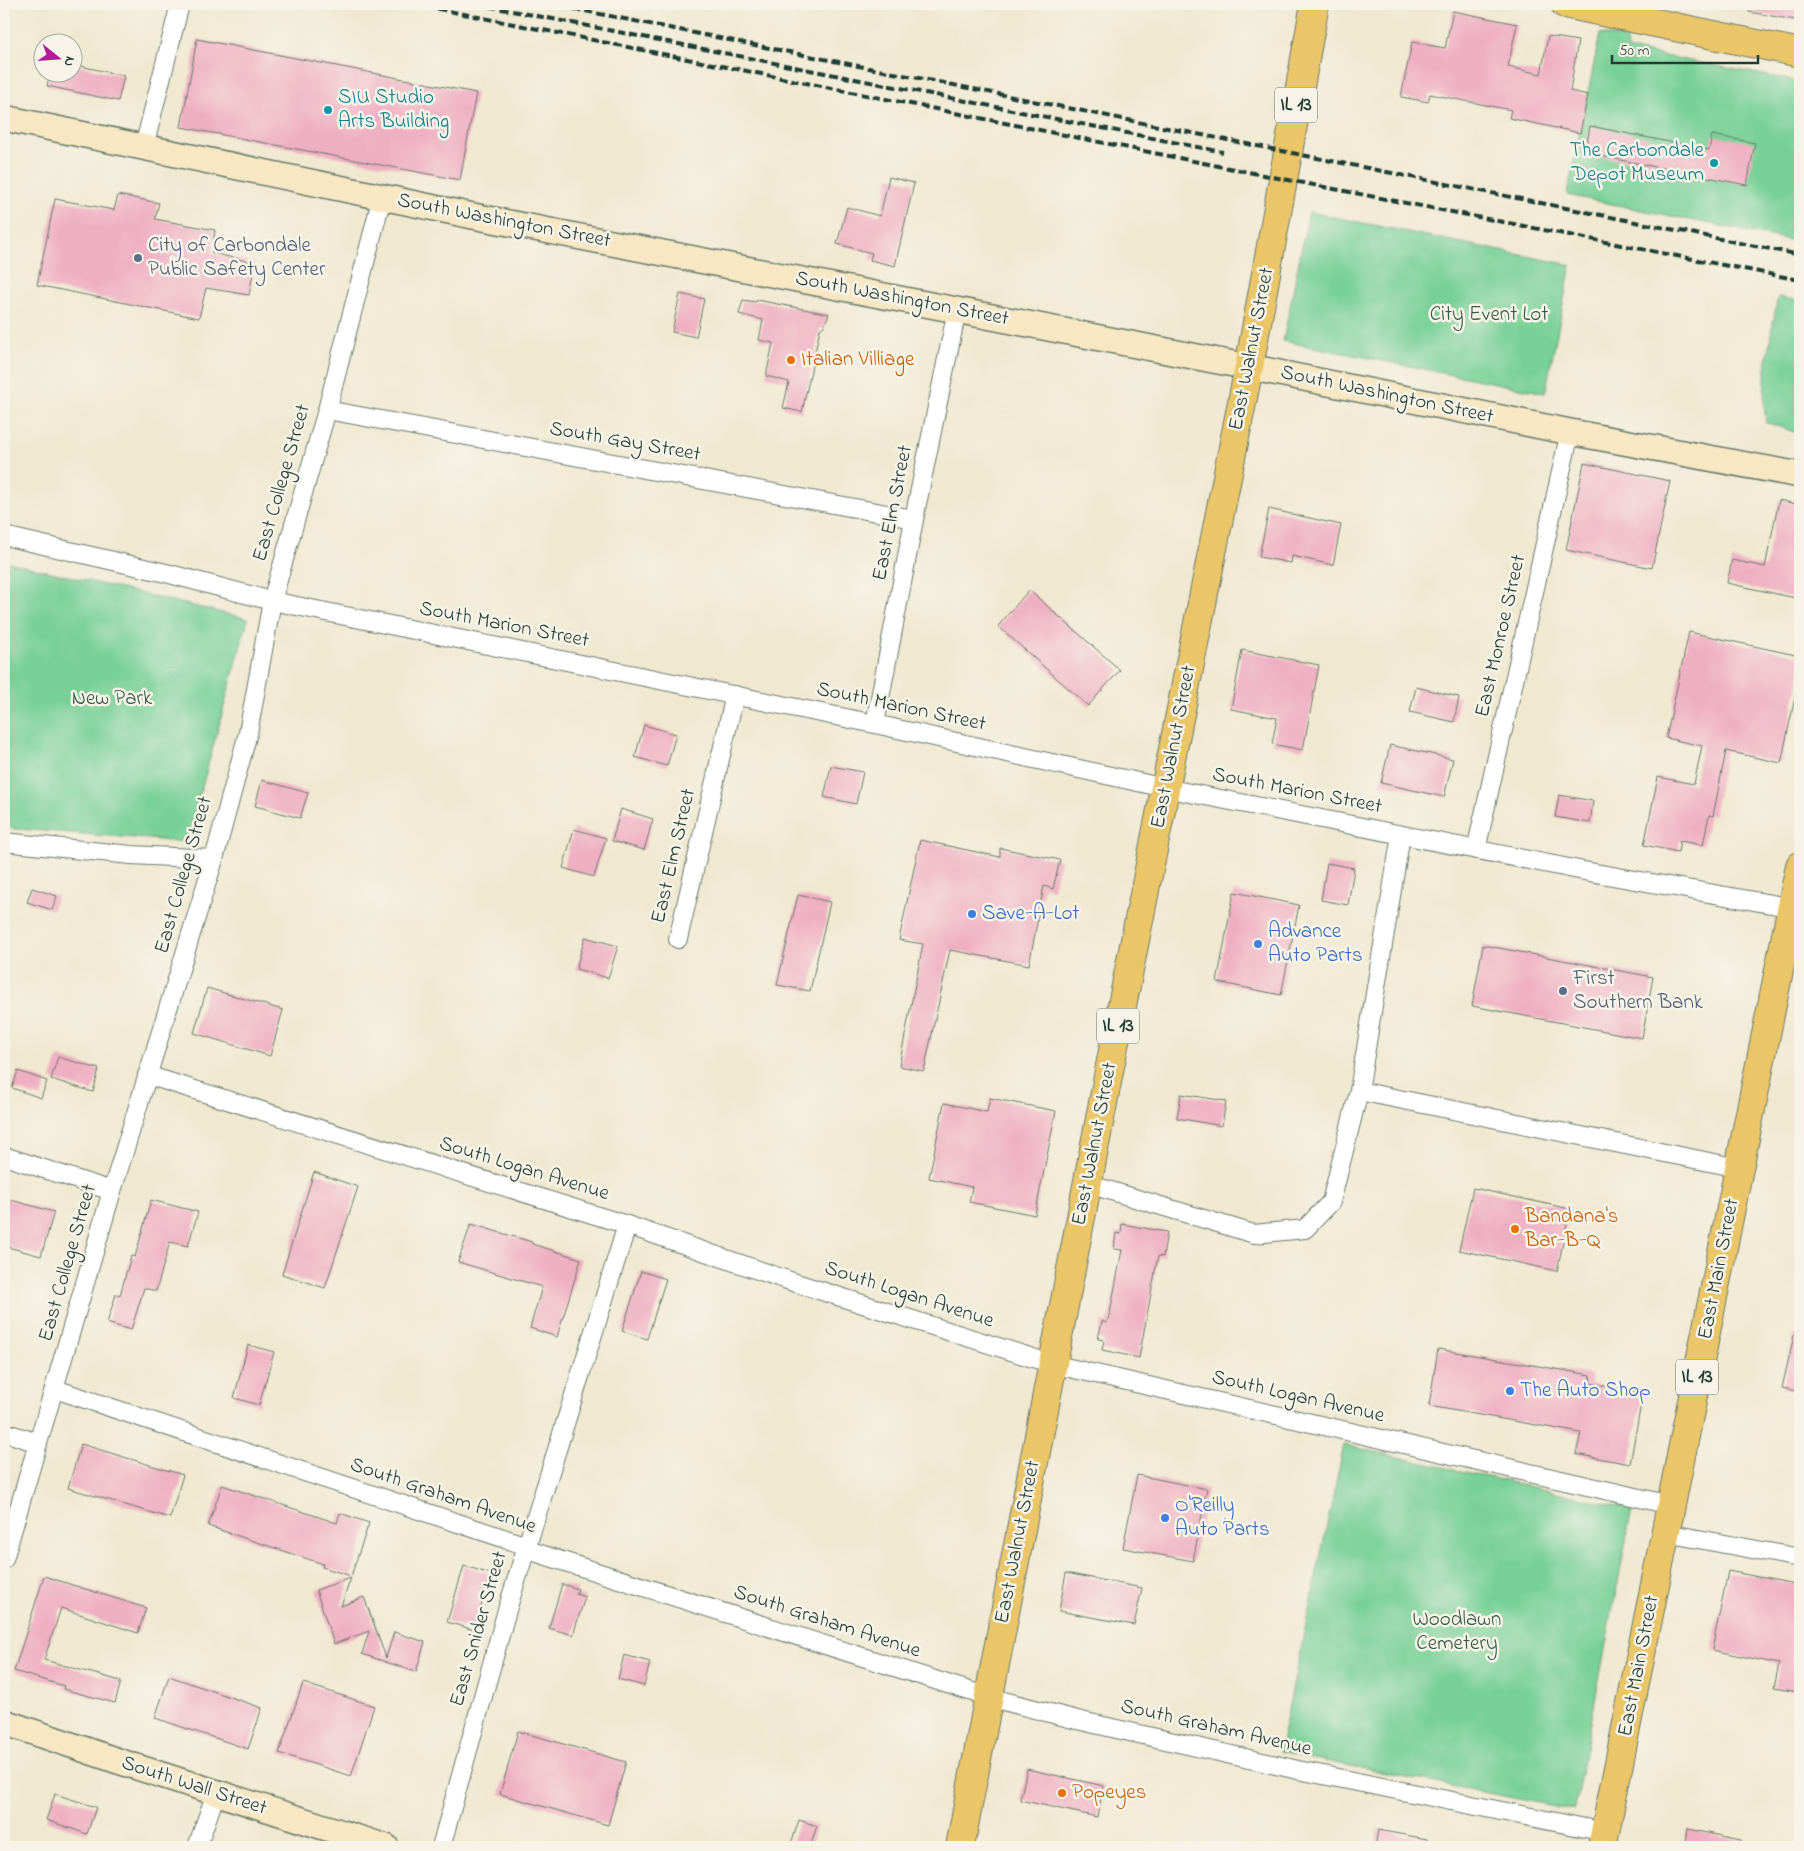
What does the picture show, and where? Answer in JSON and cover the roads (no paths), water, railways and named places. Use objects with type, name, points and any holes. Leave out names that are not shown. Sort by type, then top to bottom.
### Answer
[{"type":"highway","name":"East Walnut Street","points":[[960,1847],[1052,1364],[1249,367],[1315,4]]},
{"type":"highway","points":[[1565,4],[1642,12],[1800,52]]},
{"type":"highway","name":"East Main Street","points":[[1604,1840],[1739,1168],[1796,908],[1800,866]]},
{"type":"street","points":[[144,146],[180,4]]},
{"type":"street","name":"South Washington Street","points":[[4,118],[382,197],[764,271],[1570,432],[1800,475]]},
{"type":"street","name":"East College Street","points":[[4,1559],[112,1191],[214,859],[248,733],[272,601],[327,410],[382,197]]},
{"type":"street","name":"East Elm Street","points":[[875,724],[914,519],[957,310]]},
{"type":"street","name":"South Gay Street","points":[[327,410],[914,519]]},
{"type":"street","name":"East Monroe Street","points":[[1476,850],[1570,432]]},
{"type":"street","name":"South Marion Street","points":[[4,536],[166,573],[272,601],[875,724],[1166,788],[1584,871],[1796,908]]},
{"type":"street","name":"East Elm Street","points":[[678,939],[735,695]]},
{"type":"street","points":[[1088,1184],[1254,1234],[1305,1229],[1331,1202],[1360,1091],[1400,835]]},
{"type":"street","points":[[4,842],[131,855],[214,859]]},
{"type":"street","name":"South Logan Avenue","points":[[147,1075],[627,1225],[790,1281],[1052,1364],[1671,1505]]},
{"type":"street","points":[[1360,1091],[1739,1168]]},
{"type":"street","points":[[4,1156],[112,1191]]},
{"type":"street","name":"East Snider Street","points":[[442,1847],[507,1610],[627,1225]]},
{"type":"street","name":"South Graham Avenue","points":[[55,1389],[527,1546],[531,1551],[988,1697],[1077,1720],[1604,1840]]},
{"type":"street","points":[[4,1432],[38,1443]]},
{"type":"street","points":[[1666,1532],[1800,1558]]},
{"type":"street","name":"South Wall Street","points":[[4,1722],[216,1793],[386,1847]]},
{"type":"street","points":[[197,1847],[216,1793]]},
{"type":"railway","points":[[414,4],[1283,179],[1800,280]]},
{"type":"railway","points":[[477,4],[1223,152]]},
{"type":"railway","points":[[550,4],[1800,255]]},
{"type":"place","name":"SIU Studio Arts Building","points":[[328,110]]},
{"type":"place","name":"The Carbondale Depot Museum","points":[[1714,163]]},
{"type":"place","name":"City of Carbondale Public Safety Center","points":[[138,258]]},
{"type":"place","name":"Italian Villiage","points":[[791,360]]},
{"type":"place","name":"Save-A-Lot","points":[[972,914]]},
{"type":"place","name":"Advance Auto Parts","points":[[1258,944]]},
{"type":"place","name":"First Southern Bank","points":[[1563,991]]},
{"type":"place","name":"Bandana's Bar-B-Q","points":[[1515,1229]]},
{"type":"place","name":"The Auto Shop","points":[[1510,1391]]},
{"type":"place","name":"O'Reilly Auto Parts","points":[[1165,1518]]},
{"type":"place","name":"Popeyes","points":[[1062,1793]]},
{"type":"park label","name":"City Event Lot","points":[[1489,315]]},
{"type":"park label","name":"New Park","points":[[112,699]]},
{"type":"park label","name":"Woodlawn Cemetery","points":[[1457,1632]]}]
